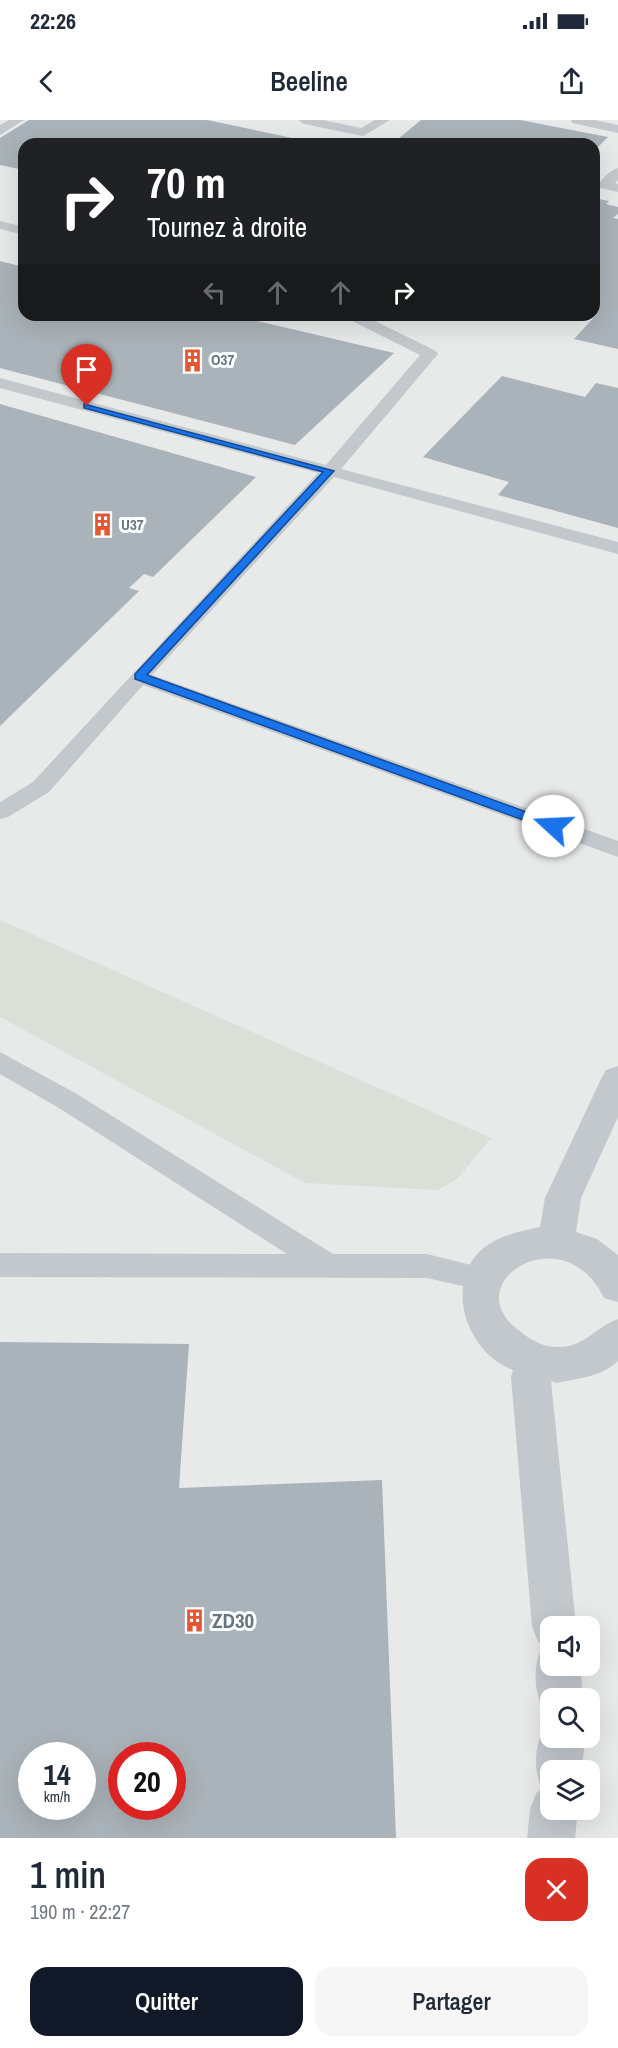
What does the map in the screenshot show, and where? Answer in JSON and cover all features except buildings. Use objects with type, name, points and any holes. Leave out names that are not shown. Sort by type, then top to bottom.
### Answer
[{"type":"street","points":[[556,1243],[563,1198],[618,1079]]},
{"type":"street","points":[[614,1347],[594,1358],[557,1365],[520,1355],[491,1331],[480,1299],[488,1268],[514,1248],[548,1241],[584,1250],[613,1272],[618,1286]]},
{"type":"street","points":[[535,1359],[531,1377],[553,1616]]},
{"type":"street","points":[[551,1838],[553,1820]]},
{"type":"lane","points":[[0,131],[18,120]]},
{"type":"lane","points":[[304,120],[363,132],[384,120]]},
{"type":"lane","points":[[577,120],[618,129]]},
{"type":"lane","points":[[618,172],[605,185],[618,188]]},
{"type":"lane","points":[[0,225],[18,230]]},
{"type":"lane","points":[[0,812],[41,787],[139,677],[330,471],[430,354],[363,321]]},
{"type":"lane","points":[[0,383],[618,548]]},
{"type":"lane","points":[[139,677],[618,849]]},
{"type":"lane","points":[[0,1062],[68,1101],[327,1265]]},
{"type":"lane","points":[[0,1265],[427,1266],[485,1280]]},
{"type":"shaded area","points":[[0,120],[618,120],[618,1838],[0,1838]]},
{"type":"shaded area","points":[[0,920],[491,1138],[458,1178],[438,1190],[305,1183],[0,1017]]},
{"type":"place","name":"O37","points":[[193,360]]},
{"type":"place","name":"U37","points":[[103,525]]},
{"type":"place","name":"ZD30","points":[[194,1621]]},
{"type":"route","points":[[87,406],[330,471],[139,677],[553,826]]}]
